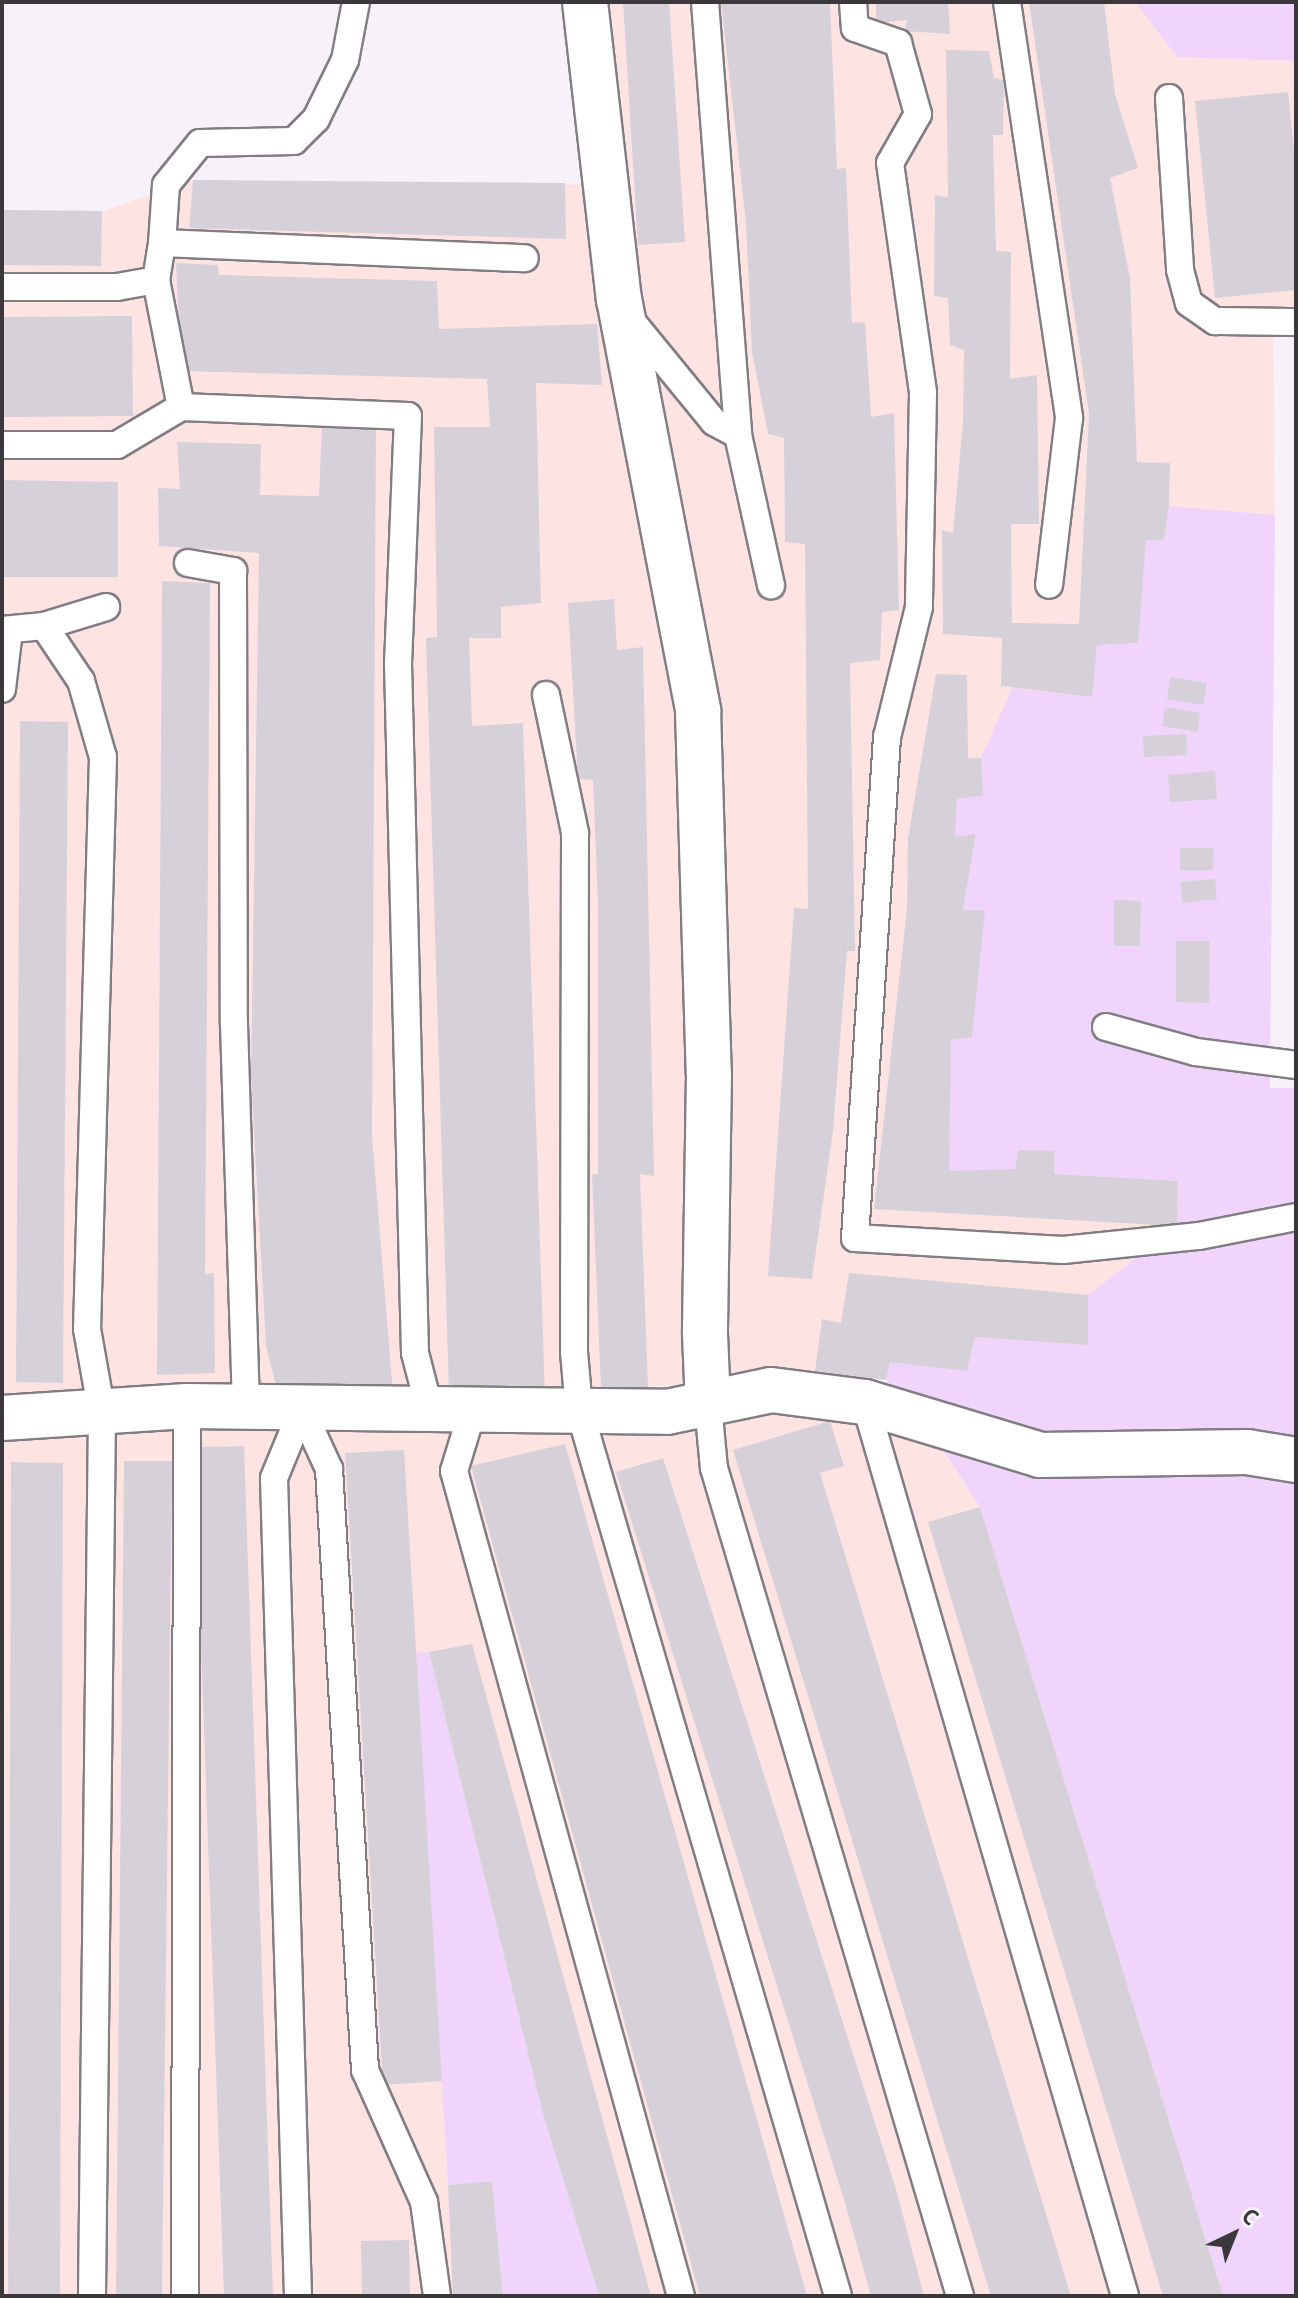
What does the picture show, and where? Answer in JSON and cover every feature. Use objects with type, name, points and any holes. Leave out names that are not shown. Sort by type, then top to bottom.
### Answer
[{"type":"street","points":[[585,2],[622,309],[698,711],[709,1074],[705,1334],[708,1405]]},
{"type":"street","points":[[2,1418],[187,1406],[302,1410],[579,1409],[667,1412],[771,1390],[865,1402],[1040,1455],[1247,1452],[1296,1460]]},
{"type":"lane","points":[[181,407],[156,280],[166,185],[200,143],[294,141],[316,119],[345,60],[356,2]]},
{"type":"lane","points":[[705,2],[738,435],[771,585]]},
{"type":"lane","points":[[853,2],[855,28],[898,43],[918,114],[890,163],[923,393],[919,607],[887,737],[855,1238],[1063,1250],[1199,1236],[1296,1217]]},
{"type":"lane","points":[[1007,2],[1069,418],[1049,585]]},
{"type":"lane","points":[[1169,98],[1180,270],[1189,303],[1215,321],[1296,322]]},
{"type":"lane","points":[[162,243],[525,258]]},
{"type":"lane","points":[[2,287],[117,287],[156,280]]},
{"type":"lane","points":[[622,309],[714,422],[738,435]]},
{"type":"lane","points":[[2,445],[117,445],[181,407],[408,416],[398,663],[415,1353],[430,1411]]},
{"type":"lane","points":[[188,563],[233,571],[234,1024],[246,1406]]},
{"type":"lane","points":[[2,689],[6,630],[44,626],[106,607]]},
{"type":"lane","points":[[44,626],[81,681],[103,757],[87,1329],[102,1413],[92,2296]]},
{"type":"lane","points":[[546,695],[575,833],[574,1352],[579,1409],[838,2296]]},
{"type":"lane","points":[[1106,1027],[1196,1052],[1296,1065]]},
{"type":"lane","points":[[865,1402],[1125,2296]]},
{"type":"lane","points":[[708,1405],[714,1468],[960,2296]]},
{"type":"lane","points":[[185,2296],[187,1406]]},
{"type":"lane","points":[[473,1409],[454,1471],[681,2296]]},
{"type":"lane","points":[[298,2296],[274,1478],[302,1410]]},
{"type":"lane","points":[[302,1410],[329,1469],[365,2070],[424,2202],[436,2267],[437,2296]]},
{"type":"shaded area","points":[[607,2],[1135,2],[1177,57],[1296,61],[1296,306],[1273,308],[1275,515],[1170,506],[1164,540],[1146,540],[1138,643],[1092,697],[981,758],[983,795],[963,909],[984,910],[972,1037],[951,1040],[1015,1169],[1018,1150],[1054,1151],[1054,1174],[1178,1181],[1177,1226],[1088,1345],[967,1371],[890,1362],[886,1380],[815,1371],[747,1373],[676,1385],[601,1389],[545,1397],[277,1389],[2,1396],[2,210],[102,211],[193,180],[619,185]]},
{"type":"shaded area","points":[[1135,2],[1296,2],[1296,61],[1177,57]]},
{"type":"shaded area","points":[[1169,506],[1275,515],[1270,1088],[1296,1088],[1296,2296],[1223,2296],[980,1507],[931,1432],[886,1380],[890,1362],[967,1370],[975,1337],[1088,1345],[1088,1295],[1177,1226],[1178,1181],[1054,1174],[1054,1152],[1018,1150],[1015,1169],[949,1171],[951,1040],[972,1036],[984,910],[963,910],[976,835],[955,837],[957,799],[983,794],[981,758],[1012,688],[1091,697],[1097,645],[1137,643],[1146,540],[1164,540]]},
{"type":"shaded area","points":[[778,1410],[930,1432],[980,1507],[1223,2296],[599,2296],[543,2114],[429,1653],[417,1653],[448,2185],[492,2181],[503,2296],[2,2296],[2,1429],[725,1425]]},
{"type":"shaded area","points":[[429,1652],[543,2114],[599,2296],[503,2296],[492,2181],[448,2185],[416,1653]]},
{"type":"building","points":[[623,2],[669,2],[685,242],[638,245]]},
{"type":"building","points":[[721,2],[830,2],[837,169],[846,168],[852,323],[865,322],[871,417],[894,413],[899,610],[882,612],[880,660],[850,663],[855,951],[847,951],[833,1131],[812,1279],[768,1276],[794,908],[808,909],[805,544],[785,542],[784,438],[768,434],[752,352],[746,223]]},
{"type":"building","points":[[876,2],[948,2],[950,34],[905,31],[907,20],[876,23]]},
{"type":"building","points":[[1029,2],[1104,2],[1115,94],[1138,168],[1110,178],[1130,278],[1137,462],[1170,463],[1164,540],[1146,540],[1138,643],[1097,645],[1092,697],[1001,686],[1002,638],[943,634],[942,530],[953,533],[963,422],[964,350],[950,345],[948,298],[934,296],[935,195],[948,197],[946,50],[989,51],[994,78],[1004,80],[1003,135],[993,135],[996,251],[1011,252],[1010,379],[1037,375],[1039,524],[1011,524],[1012,623],[1079,624],[1089,414]]},
{"type":"building","points":[[1288,92],[1296,170],[1296,290],[1215,298],[1195,101]]},
{"type":"building","points":[[193,180],[565,183],[566,239],[189,228]]},
{"type":"building","points":[[2,210],[102,211],[101,266],[2,265]]},
{"type":"building","points":[[176,263],[218,265],[219,275],[437,281],[439,329],[597,324],[602,385],[536,383],[541,603],[501,607],[501,638],[469,638],[472,726],[523,723],[545,1397],[449,1394],[426,638],[437,637],[434,427],[490,427],[487,379],[181,371]]},
{"type":"building","points":[[132,316],[133,416],[2,417],[2,317]]},
{"type":"building","points":[[322,425],[376,428],[372,1136],[393,1394],[277,1389],[266,1346],[251,1077],[259,553],[159,546],[158,488],[180,489],[177,442],[261,444],[260,495],[319,496]]},
{"type":"building","points":[[2,480],[118,482],[118,577],[2,577]]},
{"type":"building","points":[[162,581],[210,583],[205,1274],[214,1273],[215,1373],[157,1375]]},
{"type":"building","points":[[614,599],[617,650],[643,647],[654,1176],[640,1174],[648,1387],[601,1389],[592,1174],[598,1174],[598,905],[593,780],[578,779],[568,603]]},
{"type":"building","points":[[936,674],[967,675],[968,758],[981,758],[983,795],[957,799],[955,837],[976,834],[963,910],[985,910],[972,1037],[951,1040],[949,1171],[1015,1169],[1018,1150],[1054,1151],[1054,1174],[1178,1181],[1177,1226],[874,1209],[907,908],[908,838]]},
{"type":"building","points":[[1170,677],[1207,683],[1203,705],[1167,699]]},
{"type":"building","points":[[1165,707],[1200,713],[1197,732],[1162,726]]},
{"type":"building","points":[[20,721],[68,722],[63,1383],[16,1382]]},
{"type":"building","points":[[1186,734],[1187,755],[1144,757],[1143,736]]},
{"type":"building","points":[[1215,771],[1217,799],[1170,802],[1168,775]]},
{"type":"building","points":[[1180,848],[1214,848],[1213,870],[1180,870]]},
{"type":"building","points":[[1215,879],[1217,899],[1182,903],[1181,882]]},
{"type":"building","points":[[1114,900],[1141,901],[1140,946],[1114,946]]},
{"type":"building","points":[[1176,941],[1210,941],[1209,1003],[1176,1002]]},
{"type":"building","points":[[849,1273],[1088,1295],[1088,1345],[975,1337],[967,1371],[890,1362],[886,1380],[815,1371],[822,1319],[841,1323]]},
{"type":"building","points":[[830,1421],[844,1466],[820,1473],[1071,2296],[991,2296],[733,1450]]},
{"type":"building","points":[[565,1444],[807,2296],[700,2296],[471,1466]]},
{"type":"building","points":[[244,1446],[273,2296],[224,2296],[194,1447]]},
{"type":"building","points":[[404,1450],[442,2081],[383,2085],[345,1453]]},
{"type":"building","points":[[663,1458],[896,2189],[924,2296],[871,2296],[845,2203],[616,1472]]},
{"type":"building","points":[[124,1461],[172,1461],[162,2296],[116,2296]]},
{"type":"building","points":[[11,1462],[63,1463],[60,2296],[8,2296]]},
{"type":"building","points":[[980,1507],[1223,2296],[1163,2296],[928,1522]]},
{"type":"building","points":[[472,1644],[651,2296],[599,2296],[543,2114],[429,1652]]},
{"type":"building","points":[[492,2181],[503,2296],[453,2296],[448,2185]]},
{"type":"building","points":[[409,2240],[410,2296],[362,2296],[361,2241]]}]
